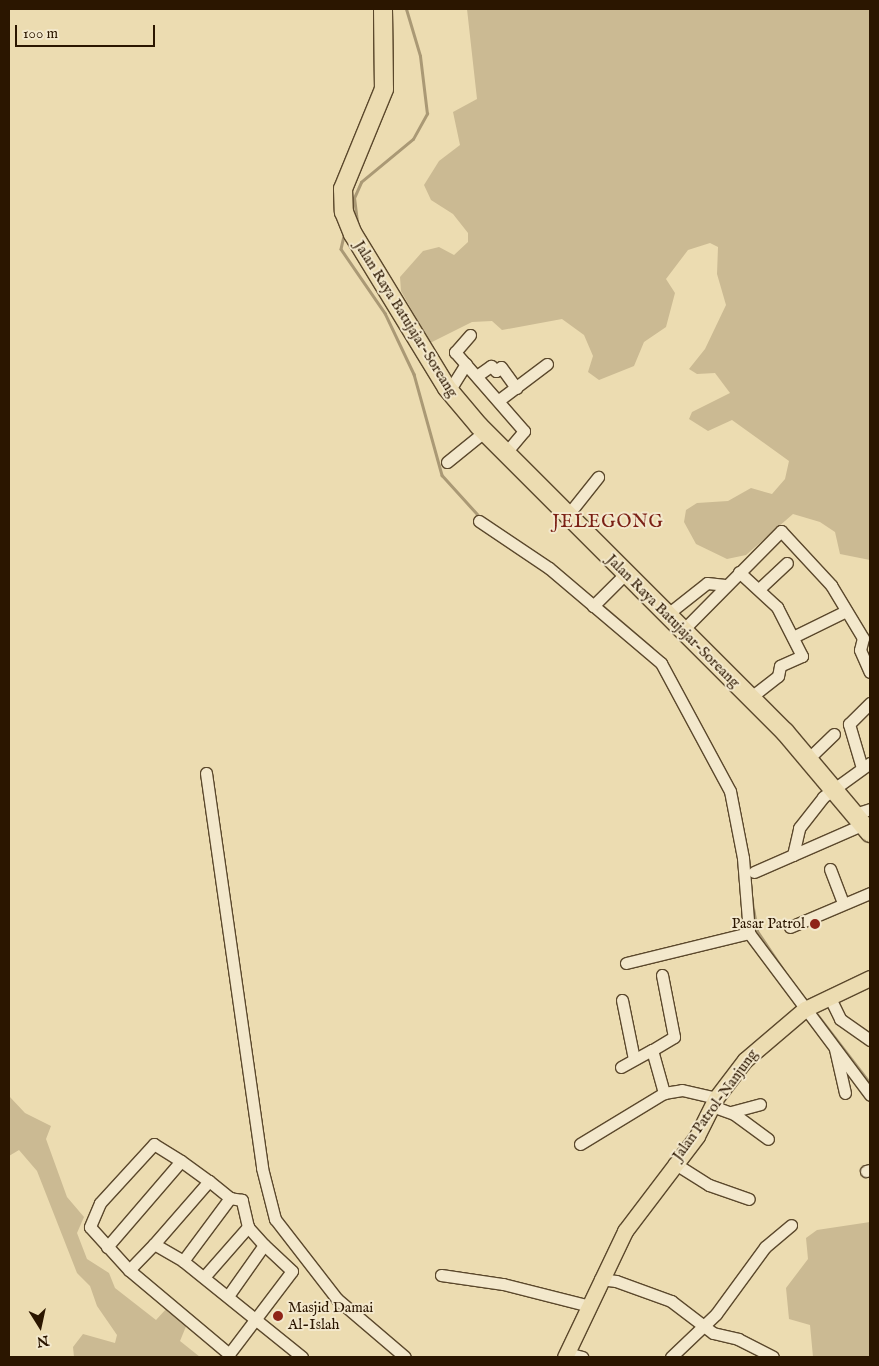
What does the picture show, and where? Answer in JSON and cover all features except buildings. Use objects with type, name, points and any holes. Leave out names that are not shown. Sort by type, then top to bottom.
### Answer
[{"type":"highway","name":"Jalan Raya Batujajar-Soreang","points":[[383,9],[384,89],[345,180],[344,212],[449,391],[484,432],[567,516],[669,613],[687,625],[750,698],[866,819]]},
{"type":"main road","name":"Jalan Patrol-Nanjung","points":[[566,1355],[586,1305],[625,1231],[674,1162],[697,1136],[714,1102],[762,1042],[809,1007],[870,978]]},
{"type":"street","points":[[470,335],[456,351],[524,431],[505,454]]},
{"type":"street","points":[[449,391],[455,375],[466,364]]},
{"type":"street","points":[[499,400],[546,364]]},
{"type":"street","points":[[478,375],[491,366],[496,370],[501,366],[516,388]]},
{"type":"street","points":[[447,462],[484,432]]},
{"type":"street","points":[[567,516],[598,477]]},
{"type":"street","points":[[479,521],[549,568],[661,663],[723,773],[743,858],[749,934],[809,1007],[870,1094]]},
{"type":"street","points":[[687,625],[781,531],[801,549],[863,638],[860,650],[870,672]]},
{"type":"street","points":[[759,589],[787,562]]},
{"type":"street","points":[[739,572],[777,607],[793,637],[800,658],[780,666],[778,676],[750,698]]},
{"type":"street","points":[[593,606],[626,573]]},
{"type":"street","points":[[669,613],[697,589],[718,581],[725,585]]},
{"type":"street","points":[[687,625],[689,605],[697,589]]},
{"type":"street","points":[[793,637],[846,612]]},
{"type":"street","points":[[793,855],[799,828],[836,788],[866,765],[849,724],[870,702]]},
{"type":"street","points":[[808,759],[834,734]]},
{"type":"street","points":[[206,773],[262,1168],[275,1219],[337,1299],[405,1357]]},
{"type":"street","points":[[754,872],[866,819]]},
{"type":"street","points":[[830,869],[843,903]]},
{"type":"street","points":[[790,927],[843,903],[870,894]]},
{"type":"street","points":[[626,963],[749,934]]},
{"type":"street","points":[[620,1067],[674,1037],[662,975]]},
{"type":"street","points":[[829,996],[840,1019],[870,1040]]},
{"type":"street","points":[[622,1000],[634,1059]]},
{"type":"street","points":[[834,1045],[846,1093]]},
{"type":"street","points":[[652,1050],[664,1093]]},
{"type":"street","points":[[580,1144],[664,1093],[682,1090],[714,1102],[768,1139]]},
{"type":"street","points":[[731,1112],[760,1104]]},
{"type":"street","points":[[154,1144],[209,1181],[230,1198],[242,1200],[248,1227],[292,1271],[255,1317],[231,1356],[129,1270],[90,1227],[100,1203],[154,1144]]},
{"type":"street","points":[[107,1247],[181,1161]]},
{"type":"street","points":[[674,1162],[709,1185],[749,1199]]},
{"type":"street","points":[[129,1270],[209,1181]]},
{"type":"street","points":[[183,1261],[230,1198]]},
{"type":"street","points":[[670,1357],[701,1324],[716,1314],[765,1247],[791,1225]]},
{"type":"street","points":[[204,1278],[248,1227]]},
{"type":"street","points":[[154,1244],[183,1261],[255,1317],[302,1357]]},
{"type":"street","points":[[228,1296],[264,1245]]},
{"type":"street","points":[[441,1275],[503,1284],[586,1305]]},
{"type":"street","points":[[600,1279],[616,1280],[671,1301],[713,1333],[738,1338],[773,1357]]},
{"type":"street","points":[[566,1355],[582,1357]]},
{"type":"shaded area","points":[[467,9],[870,9],[870,560],[840,554],[835,532],[820,522],[793,514],[746,555],[727,559],[696,544],[684,522],[686,510],[697,503],[728,501],[751,488],[772,494],[785,479],[789,461],[732,420],[708,431],[689,419],[692,412],[730,393],[715,373],[697,374],[689,369],[705,349],[726,305],[717,274],[718,247],[710,243],[688,250],[666,279],[675,293],[666,327],[644,342],[634,366],[599,380],[588,372],[593,356],[584,335],[562,319],[502,330],[492,321],[472,322],[430,343],[401,291],[400,277],[423,251],[439,247],[454,255],[468,242],[468,233],[453,214],[431,200],[424,185],[439,161],[460,145],[453,112],[477,99]]},
{"type":"shaded area","points":[[9,1096],[25,1113],[51,1126],[46,1139],[67,1197],[84,1217],[77,1233],[87,1259],[109,1273],[115,1288],[156,1320],[167,1308],[187,1324],[180,1341],[200,1357],[74,1357],[73,1347],[83,1334],[115,1343],[117,1335],[97,1306],[90,1286],[77,1273],[37,1171],[19,1150],[9,1156]]},
{"type":"shaded area","points":[[870,1222],[870,1357],[813,1357],[810,1325],[789,1319],[786,1288],[808,1259],[806,1238],[817,1230]]},
{"type":"waterway","points":[[357,222],[354,198],[361,182],[413,139],[427,114],[420,56],[406,9]]},
{"type":"waterway","points":[[344,236],[341,249],[385,313],[414,374],[442,475],[480,517]]},
{"type":"waterway","points":[[604,607],[652,648]]},
{"type":"waterway","points":[[751,894],[758,932],[785,972]]},
{"type":"waterway","points":[[814,1010],[870,1083]]},
{"type":"place","name":"Pasar Patrol","points":[[815,924]]},
{"type":"place","name":"Masjid Damai Al-Islah","points":[[278,1316]]},
{"type":"district","name":"JELEGONG","points":[[608,523]]}]
